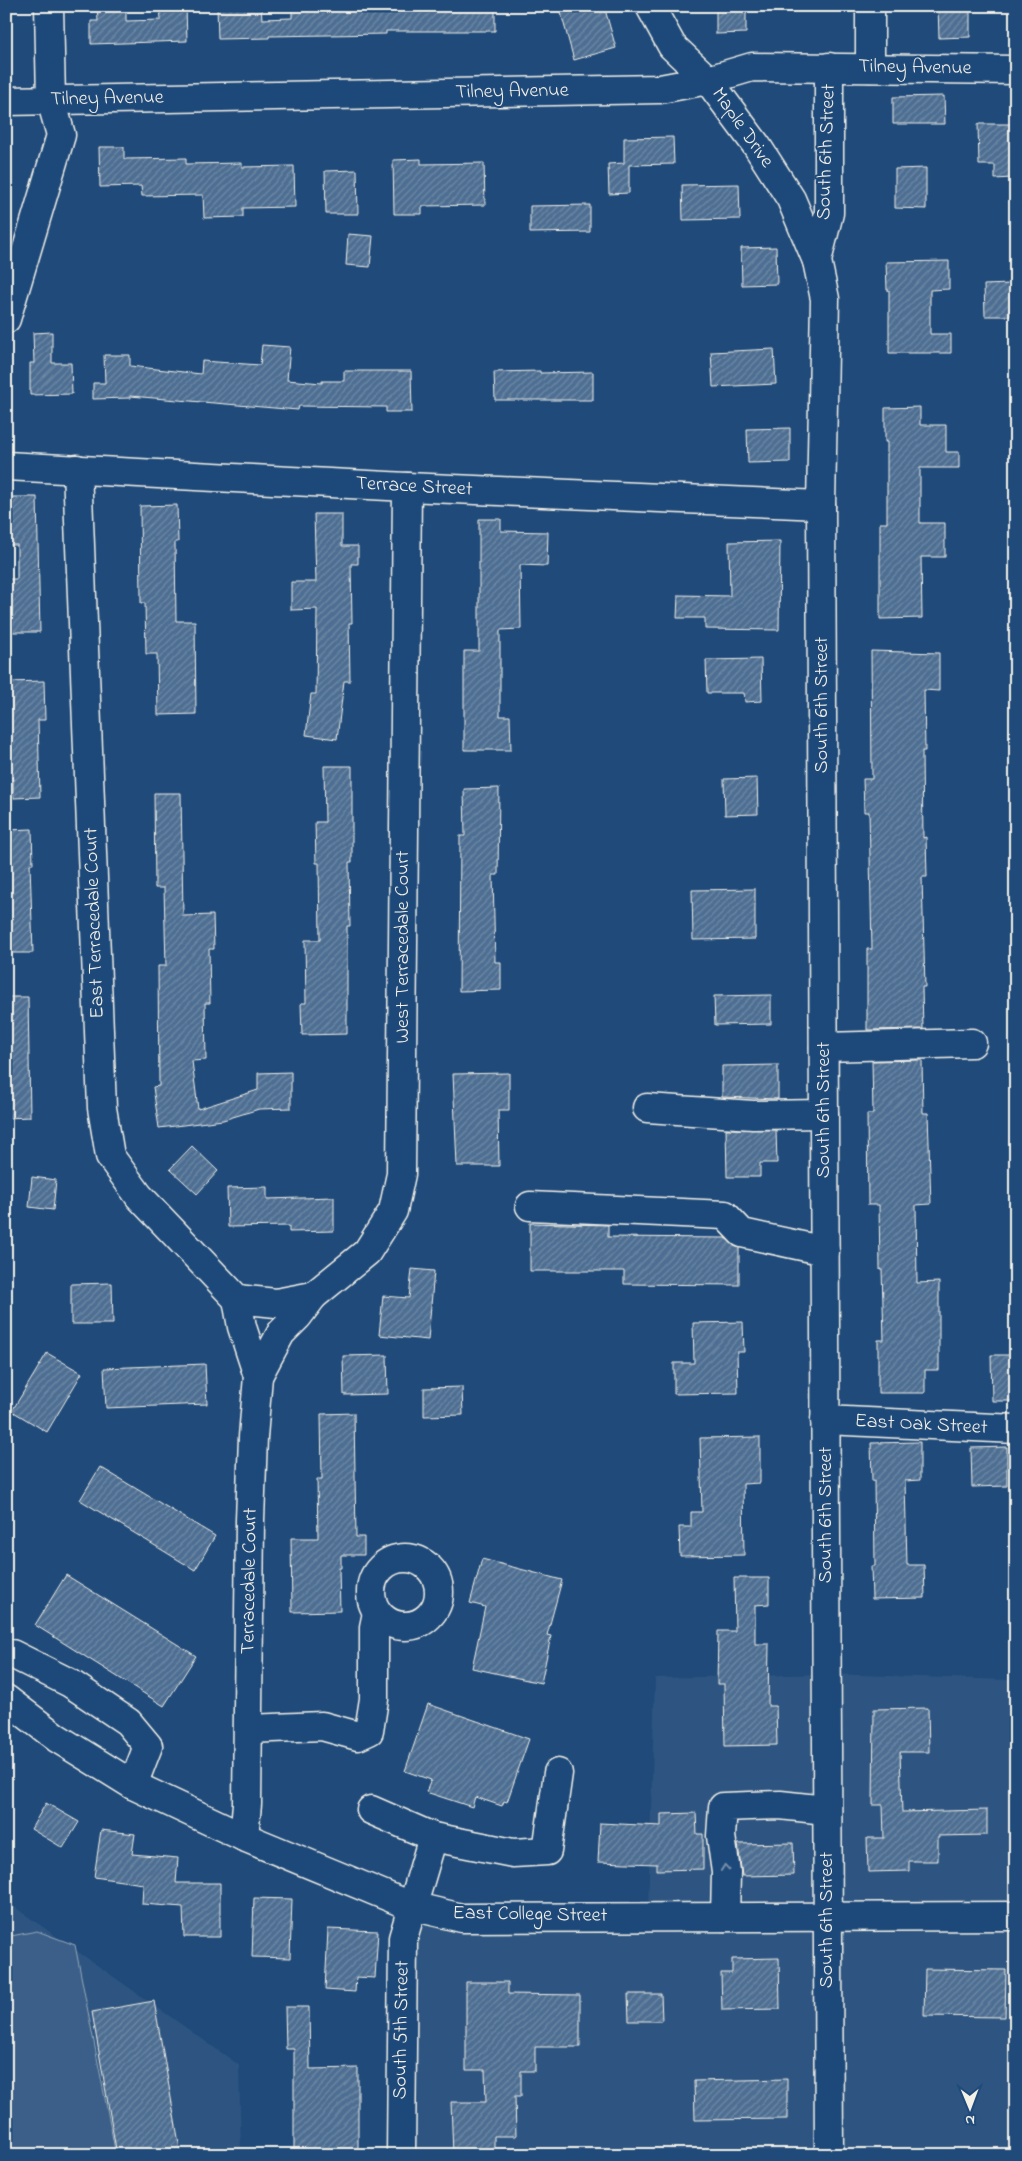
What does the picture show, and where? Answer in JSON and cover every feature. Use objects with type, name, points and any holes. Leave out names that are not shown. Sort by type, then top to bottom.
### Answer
[{"type":"street","points":[[6,319],[61,135],[51,100],[49,6]]},
{"type":"street","name":"Maple Drive","points":[[650,6],[672,46],[708,80],[757,146],[791,199],[817,262]]},
{"type":"street","points":[[870,6],[870,68]]},
{"type":"street","name":"Tilney Avenue","points":[[6,101],[660,89],[708,80],[752,67],[1016,70]]},
{"type":"street","name":"South 6th Street","points":[[828,2155],[821,505],[825,299],[817,262],[829,213],[829,67]]},
{"type":"street","name":"Terrace Street","points":[[6,466],[407,487],[821,505]]},
{"type":"street","name":"East Terracedale Court","points":[[77,469],[102,1098],[110,1156],[139,1196],[237,1299]]},
{"type":"street","name":"West Terracedale Court","points":[[237,1299],[276,1303],[313,1296],[367,1252],[393,1211],[401,1174],[407,487]]},
{"type":"street","points":[[824,1047],[972,1043]]},
{"type":"street","points":[[647,1108],[753,1115],[824,1114]]},
{"type":"street","points":[[530,1206],[725,1215],[742,1233],[825,1251]]},
{"type":"street","points":[[258,1376],[281,1333],[298,1316],[313,1296]]},
{"type":"street","name":"Terracedale Court","points":[[237,1299],[242,1327],[258,1376],[253,1438],[250,1520],[247,1804],[244,1837]]},
{"type":"street","name":"East Oak Street","points":[[825,1420],[1016,1429]]},
{"type":"street","points":[[248,1729],[322,1726],[358,1736],[369,1730],[374,1698],[374,1627],[378,1613]]},
{"type":"street","points":[[6,1656],[12,1654],[70,1682],[128,1722],[148,1746],[133,1785]]},
{"type":"street","name":"East College Street","points":[[6,1699],[57,1738],[133,1785],[244,1837],[411,1906],[462,1918],[1016,1916]]},
{"type":"street","points":[[371,1810],[433,1836],[513,1853],[547,1850],[558,1773]]},
{"type":"street","points":[[725,1917],[726,1872],[721,1836],[723,1807],[780,1804],[826,1810]]},
{"type":"street","name":"South 5th Street","points":[[401,2155],[403,1938],[433,1836]]},
{"type":"shaded area","points":[[1011,1426],[1016,1426],[1016,2155],[404,2155],[410,1909],[648,1910],[655,1678],[829,1674],[1009,1680]]},
{"type":"shaded area","points":[[6,1901],[239,2065],[241,2155],[6,2155]]},
{"type":"shaded area","points":[[37,1931],[75,1945],[116,2155],[6,2155],[6,1937]]},
{"type":"building","points":[[97,6],[126,6],[126,21],[161,20],[160,6],[186,6],[187,41],[91,44],[91,21],[98,21]]},
{"type":"building","points":[[261,6],[262,19],[292,18],[292,6],[495,6],[495,31],[386,31],[386,34],[218,39],[217,7]]},
{"type":"building","points":[[559,6],[604,6],[616,48],[574,60]]},
{"type":"building","points":[[716,6],[746,6],[746,33],[716,34]]},
{"type":"building","points":[[938,6],[970,6],[970,37],[939,38]]},
{"type":"building","points":[[944,96],[945,124],[893,124],[893,97]]},
{"type":"building","points":[[978,124],[1011,124],[1012,178],[995,179],[995,165],[979,165]]},
{"type":"building","points":[[673,137],[674,164],[629,165],[629,193],[609,194],[608,164],[624,163],[624,138]]},
{"type":"building","points":[[99,147],[124,147],[124,159],[186,158],[186,164],[242,163],[242,167],[294,166],[295,207],[243,208],[243,217],[204,218],[203,195],[142,196],[141,186],[100,187]]},
{"type":"building","points":[[421,159],[421,164],[484,163],[485,205],[422,206],[422,214],[394,214],[393,160]]},
{"type":"building","points":[[926,168],[926,209],[895,208],[895,169]]},
{"type":"building","points":[[357,170],[358,214],[326,214],[325,171]]},
{"type":"building","points":[[739,184],[740,219],[683,220],[682,185]]},
{"type":"building","points":[[590,205],[590,232],[530,233],[530,206]]},
{"type":"building","points":[[348,234],[373,236],[370,267],[346,265]]},
{"type":"building","points":[[776,247],[777,284],[742,285],[741,248]]},
{"type":"building","points":[[949,261],[949,289],[930,290],[930,334],[951,334],[951,353],[889,353],[889,290],[887,290],[886,262]]},
{"type":"building","points":[[1010,284],[1010,316],[985,316],[984,285]]},
{"type":"building","points":[[52,332],[52,363],[71,363],[72,394],[30,395],[30,363],[34,363],[33,333]]},
{"type":"building","points":[[262,345],[290,347],[287,380],[322,383],[322,381],[344,381],[344,371],[411,371],[412,412],[386,412],[386,407],[299,406],[298,410],[130,396],[130,398],[93,399],[93,383],[105,383],[104,355],[130,355],[130,366],[201,374],[202,361],[260,365]]},
{"type":"building","points":[[774,349],[776,384],[713,387],[711,352]]},
{"type":"building","points":[[540,371],[540,373],[593,372],[593,400],[495,400],[494,372]]},
{"type":"building","points":[[920,407],[920,425],[946,425],[946,452],[959,452],[959,468],[920,468],[920,523],[945,523],[945,557],[921,557],[922,618],[880,619],[880,523],[887,523],[885,408]]},
{"type":"building","points":[[790,428],[790,462],[748,463],[747,429]]},
{"type":"building","points":[[8,497],[37,497],[40,632],[9,632],[6,579],[17,579],[17,545],[9,545]]},
{"type":"building","points":[[177,505],[178,542],[175,542],[176,621],[195,621],[196,714],[158,715],[157,654],[146,654],[145,603],[141,603],[140,506]]},
{"type":"building","points":[[314,514],[342,514],[342,546],[358,546],[358,564],[351,564],[352,623],[349,623],[350,681],[344,681],[337,739],[306,735],[311,694],[316,694],[317,609],[291,610],[291,582],[316,582]]},
{"type":"building","points":[[479,519],[501,519],[501,531],[548,532],[547,566],[520,565],[521,629],[500,630],[500,716],[510,716],[511,750],[464,750],[464,651],[479,651]]},
{"type":"building","points":[[780,541],[779,630],[705,629],[705,618],[677,618],[678,595],[730,596],[729,542]]},
{"type":"building","points":[[871,651],[939,653],[939,691],[924,690],[925,751],[922,751],[923,838],[926,837],[927,877],[922,877],[925,987],[922,987],[923,1029],[867,1030],[867,949],[872,949],[869,812],[864,812],[863,779],[872,779]]},
{"type":"building","points":[[761,659],[762,701],[745,702],[744,693],[707,693],[706,660]]},
{"type":"building","points":[[44,681],[45,720],[38,720],[40,797],[13,798],[13,774],[6,774],[6,682]]},
{"type":"building","points":[[324,766],[352,766],[352,862],[349,862],[350,926],[347,926],[347,1034],[302,1035],[301,1003],[306,1003],[305,940],[320,940],[319,863],[316,863],[315,822],[325,822]]},
{"type":"building","points":[[757,778],[758,814],[725,815],[724,779]]},
{"type":"building","points":[[499,788],[498,875],[493,875],[495,962],[501,962],[501,990],[459,991],[460,836],[465,836],[464,789]]},
{"type":"building","points":[[154,793],[181,793],[183,916],[213,915],[214,949],[209,949],[210,1003],[205,1003],[206,1060],[192,1061],[198,1109],[258,1090],[258,1073],[291,1072],[291,1108],[259,1109],[223,1120],[159,1128],[153,1087],[159,1086],[158,966],[166,966],[164,888],[155,888]]},
{"type":"building","points":[[32,829],[33,864],[30,864],[33,953],[6,953],[6,830]]},
{"type":"building","points":[[755,889],[755,939],[693,940],[692,890]]},
{"type":"building","points":[[771,995],[771,1024],[715,1025],[714,996]]},
{"type":"building","points":[[6,997],[28,997],[30,1117],[6,1118]]},
{"type":"building","points":[[922,1060],[923,1113],[928,1113],[931,1204],[916,1205],[917,1283],[939,1282],[939,1370],[925,1370],[925,1393],[878,1393],[878,1340],[884,1340],[879,1205],[868,1205],[867,1114],[873,1114],[872,1061]]},
{"type":"building","points":[[778,1065],[778,1099],[722,1097],[722,1066]]},
{"type":"building","points":[[509,1073],[509,1110],[498,1110],[499,1166],[457,1166],[453,1074]]},
{"type":"building","points":[[726,1129],[776,1130],[777,1163],[760,1163],[760,1177],[727,1177]]},
{"type":"building","points":[[192,1146],[218,1171],[197,1194],[170,1169]]},
{"type":"building","points":[[32,1177],[56,1180],[53,1210],[29,1207]]},
{"type":"building","points":[[267,1187],[267,1199],[334,1197],[334,1231],[289,1232],[289,1226],[228,1227],[227,1188]]},
{"type":"building","points":[[530,1223],[608,1225],[608,1237],[725,1238],[739,1248],[739,1285],[624,1284],[624,1271],[530,1271]]},
{"type":"building","points":[[412,1269],[434,1271],[428,1340],[379,1335],[383,1296],[409,1298]]},
{"type":"building","points":[[112,1283],[113,1324],[71,1324],[71,1284]]},
{"type":"building","points":[[743,1322],[744,1352],[737,1352],[738,1393],[674,1394],[674,1363],[694,1363],[693,1323]]},
{"type":"building","points":[[47,1353],[82,1373],[47,1432],[12,1411]]},
{"type":"building","points":[[387,1355],[388,1394],[344,1395],[343,1356]]},
{"type":"building","points":[[991,1355],[1016,1355],[1016,1401],[992,1401]]},
{"type":"building","points":[[205,1364],[207,1404],[106,1408],[104,1368]]},
{"type":"building","points":[[462,1387],[463,1415],[424,1416],[424,1388]]},
{"type":"building","points":[[354,1413],[356,1537],[364,1537],[364,1555],[341,1555],[341,1568],[339,1568],[340,1611],[292,1612],[291,1538],[318,1538],[317,1479],[322,1479],[321,1414]]},
{"type":"building","points":[[760,1437],[760,1483],[743,1484],[744,1555],[680,1556],[679,1527],[691,1527],[691,1512],[702,1512],[700,1438]]},
{"type":"building","points":[[920,1442],[920,1480],[905,1481],[907,1565],[924,1565],[925,1598],[872,1599],[871,1566],[875,1566],[874,1481],[872,1481],[871,1443]]},
{"type":"building","points":[[1007,1447],[1007,1486],[972,1487],[971,1448]]},
{"type":"building","points":[[100,1467],[215,1536],[195,1570],[80,1500]]},
{"type":"building","points":[[482,1559],[562,1580],[547,1635],[551,1636],[541,1683],[472,1668],[485,1607],[470,1603]]},
{"type":"building","points":[[66,1575],[196,1656],[164,1706],[35,1625]]},
{"type":"building","points":[[734,1578],[769,1578],[769,1604],[755,1605],[755,1644],[769,1644],[768,1706],[776,1706],[777,1745],[725,1746],[724,1684],[717,1684],[718,1631],[735,1631]]},
{"type":"building","points":[[428,1704],[529,1739],[507,1802],[504,1801],[502,1806],[475,1797],[472,1807],[426,1792],[431,1780],[405,1771]]},
{"type":"building","points":[[928,1708],[929,1752],[900,1752],[902,1812],[987,1810],[987,1835],[938,1836],[938,1861],[909,1861],[909,1871],[868,1872],[867,1838],[884,1838],[883,1805],[873,1805],[874,1709]]},
{"type":"building","points":[[46,1803],[79,1822],[63,1848],[31,1829]]},
{"type":"building","points":[[696,1813],[697,1834],[703,1834],[703,1869],[657,1870],[657,1864],[598,1862],[600,1823],[661,1826],[661,1814]]},
{"type":"building","points":[[101,1830],[135,1834],[132,1854],[178,1858],[176,1883],[220,1883],[220,1937],[184,1937],[183,1907],[142,1904],[143,1884],[94,1877]]},
{"type":"building","points":[[793,1843],[794,1875],[742,1876],[738,1844]]},
{"type":"building","points":[[254,1898],[292,1899],[290,1958],[252,1957]]},
{"type":"building","points":[[328,1929],[378,1931],[375,1978],[356,1977],[355,1992],[325,1990]]},
{"type":"building","points":[[779,1958],[780,2009],[722,2010],[721,1973],[732,1973],[732,1959]]},
{"type":"building","points":[[925,1969],[1006,1970],[1005,2017],[924,2016]]},
{"type":"building","points":[[466,1982],[508,1982],[508,1994],[580,1995],[580,2047],[535,2047],[535,2071],[521,2071],[521,2096],[515,2096],[516,2136],[494,2136],[494,2155],[453,2155],[451,2102],[486,2102],[485,2070],[466,2070]]},
{"type":"building","points":[[628,1994],[661,1994],[662,2021],[629,2021]]},
{"type":"building","points":[[154,2001],[181,2155],[117,2155],[92,2012]]},
{"type":"building","points":[[285,2007],[309,2007],[310,2069],[358,2068],[358,2154],[294,2155],[294,2049],[286,2049]]},
{"type":"building","points":[[787,2079],[787,2119],[695,2120],[694,2081]]}]
